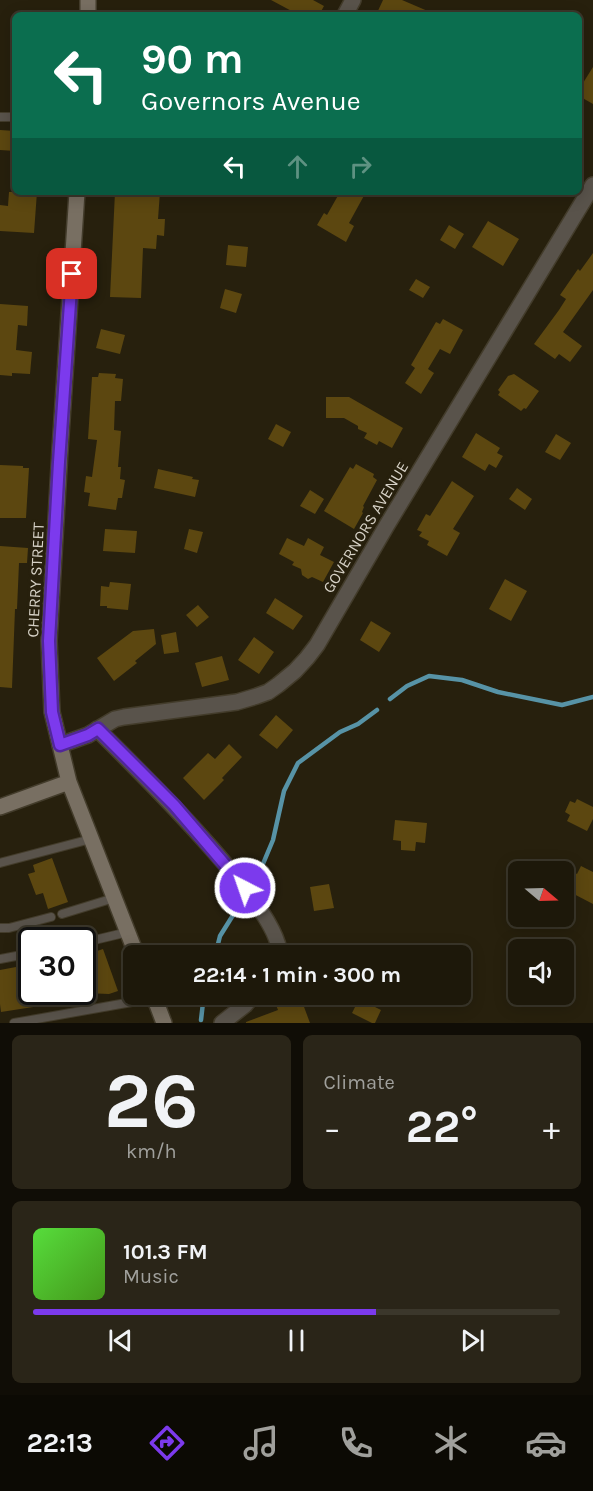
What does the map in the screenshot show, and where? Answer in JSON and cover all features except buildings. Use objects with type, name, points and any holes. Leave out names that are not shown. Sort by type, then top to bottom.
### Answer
[{"type":"main road","name":"CHERRY STREET","points":[[76,195],[49,641],[52,712],[69,782],[133,945]]},
{"type":"main road","points":[[0,807],[69,782]]},
{"type":"main road","points":[[157,1005],[164,1023]]},
{"type":"street","name":"GOVERNORS AVENUE","points":[[60,745],[88,735],[115,719],[237,702],[257,696],[278,685],[301,664],[317,645],[593,185]]},
{"type":"street","points":[[98,729],[174,805],[245,888],[274,934],[278,945]]},
{"type":"street","points":[[222,1023],[245,1005]]},
{"type":"lane","points":[[0,863],[91,839]]},
{"type":"lane","points":[[62,914],[114,898]]},
{"type":"lane","points":[[0,928],[9,928],[51,917]]},
{"type":"lane","points":[[96,940],[128,932]]},
{"type":"lane","points":[[0,959],[18,956]]},
{"type":"lane","points":[[14,1023],[123,1004]]},
{"type":"waterway","points":[[390,699],[407,686],[429,676],[462,680],[498,692],[562,705],[593,697]]},
{"type":"waterway","points":[[255,883],[273,840],[284,791],[298,763],[340,732],[358,724],[377,710]]},
{"type":"waterway","points":[[218,945],[220,936],[240,904]]},
{"type":"waterway","points":[[201,1020],[203,1005]]},
{"type":"route","points":[[72,274],[49,641],[52,712],[60,745],[98,729],[174,805],[245,888]]}]
